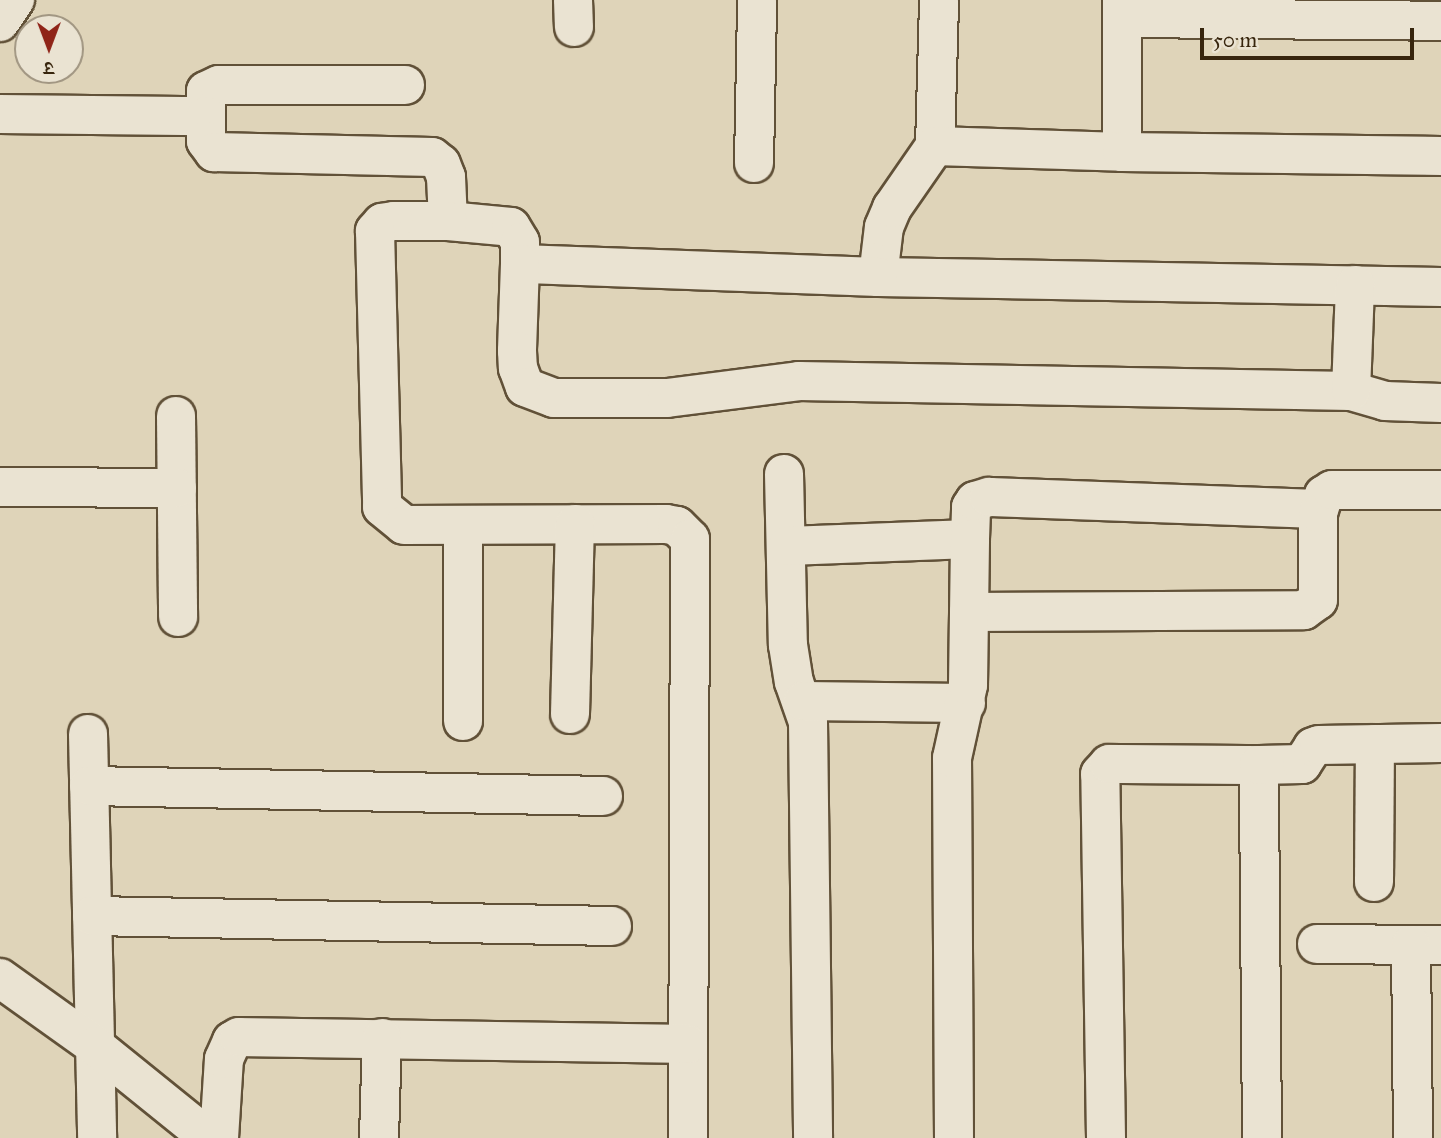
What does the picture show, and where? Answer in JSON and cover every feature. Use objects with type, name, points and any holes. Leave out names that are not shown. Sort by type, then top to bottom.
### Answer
[{"type":"street","points":[[0,22],[15,0]]},
{"type":"street","points":[[754,163],[757,0]]},
{"type":"street","points":[[878,277],[884,227],[891,208],[935,146],[939,0]]},
{"type":"street","points":[[1122,152],[1122,9],[1441,21]]},
{"type":"street","points":[[405,85],[219,85],[206,91],[208,148],[214,152],[432,157],[441,164],[446,177],[448,221]]},
{"type":"street","points":[[0,114],[205,116]]},
{"type":"street","points":[[935,146],[1122,152],[1441,156]]},
{"type":"street","points":[[688,1138],[692,547],[684,531],[666,524],[404,525],[382,507],[376,231],[382,223],[448,221],[511,227],[520,242],[518,368],[525,387],[554,398],[667,398],[799,381],[1352,391],[1385,401],[1441,403]]},
{"type":"street","points":[[520,264],[878,277],[1441,287]]},
{"type":"street","points":[[1352,391],[1355,285]]},
{"type":"street","points":[[176,416],[178,617]]},
{"type":"street","points":[[784,474],[788,546],[788,645],[794,682],[803,701],[808,722],[813,1138]]},
{"type":"street","points":[[0,487],[177,488]]},
{"type":"street","points":[[969,612],[1304,610],[1318,600],[1319,509],[1324,495],[1332,490],[1441,490]]},
{"type":"street","points":[[954,1138],[952,758],[954,738],[966,703],[971,507],[975,501],[989,497],[1319,509]]},
{"type":"street","points":[[570,714],[575,524]]},
{"type":"street","points":[[463,526],[463,721]]},
{"type":"street","points":[[788,546],[970,539]]},
{"type":"street","points":[[803,701],[966,703]]},
{"type":"street","points":[[88,734],[97,1138]]},
{"type":"street","points":[[1106,1138],[1100,774],[1110,764],[1302,764],[1313,747],[1319,745],[1441,743]]},
{"type":"street","points":[[1374,883],[1375,744]]},
{"type":"street","points":[[1259,765],[1262,1138]]},
{"type":"street","points":[[89,786],[603,796]]},
{"type":"street","points":[[92,916],[612,926]]},
{"type":"street","points":[[1317,944],[1426,945],[1413,1138]]},
{"type":"street","points":[[0,978],[95,1046],[209,1138]]},
{"type":"street","points":[[219,1138],[223,1059],[232,1041],[250,1036],[688,1044]]},
{"type":"street","points":[[379,1138],[382,1038]]}]
